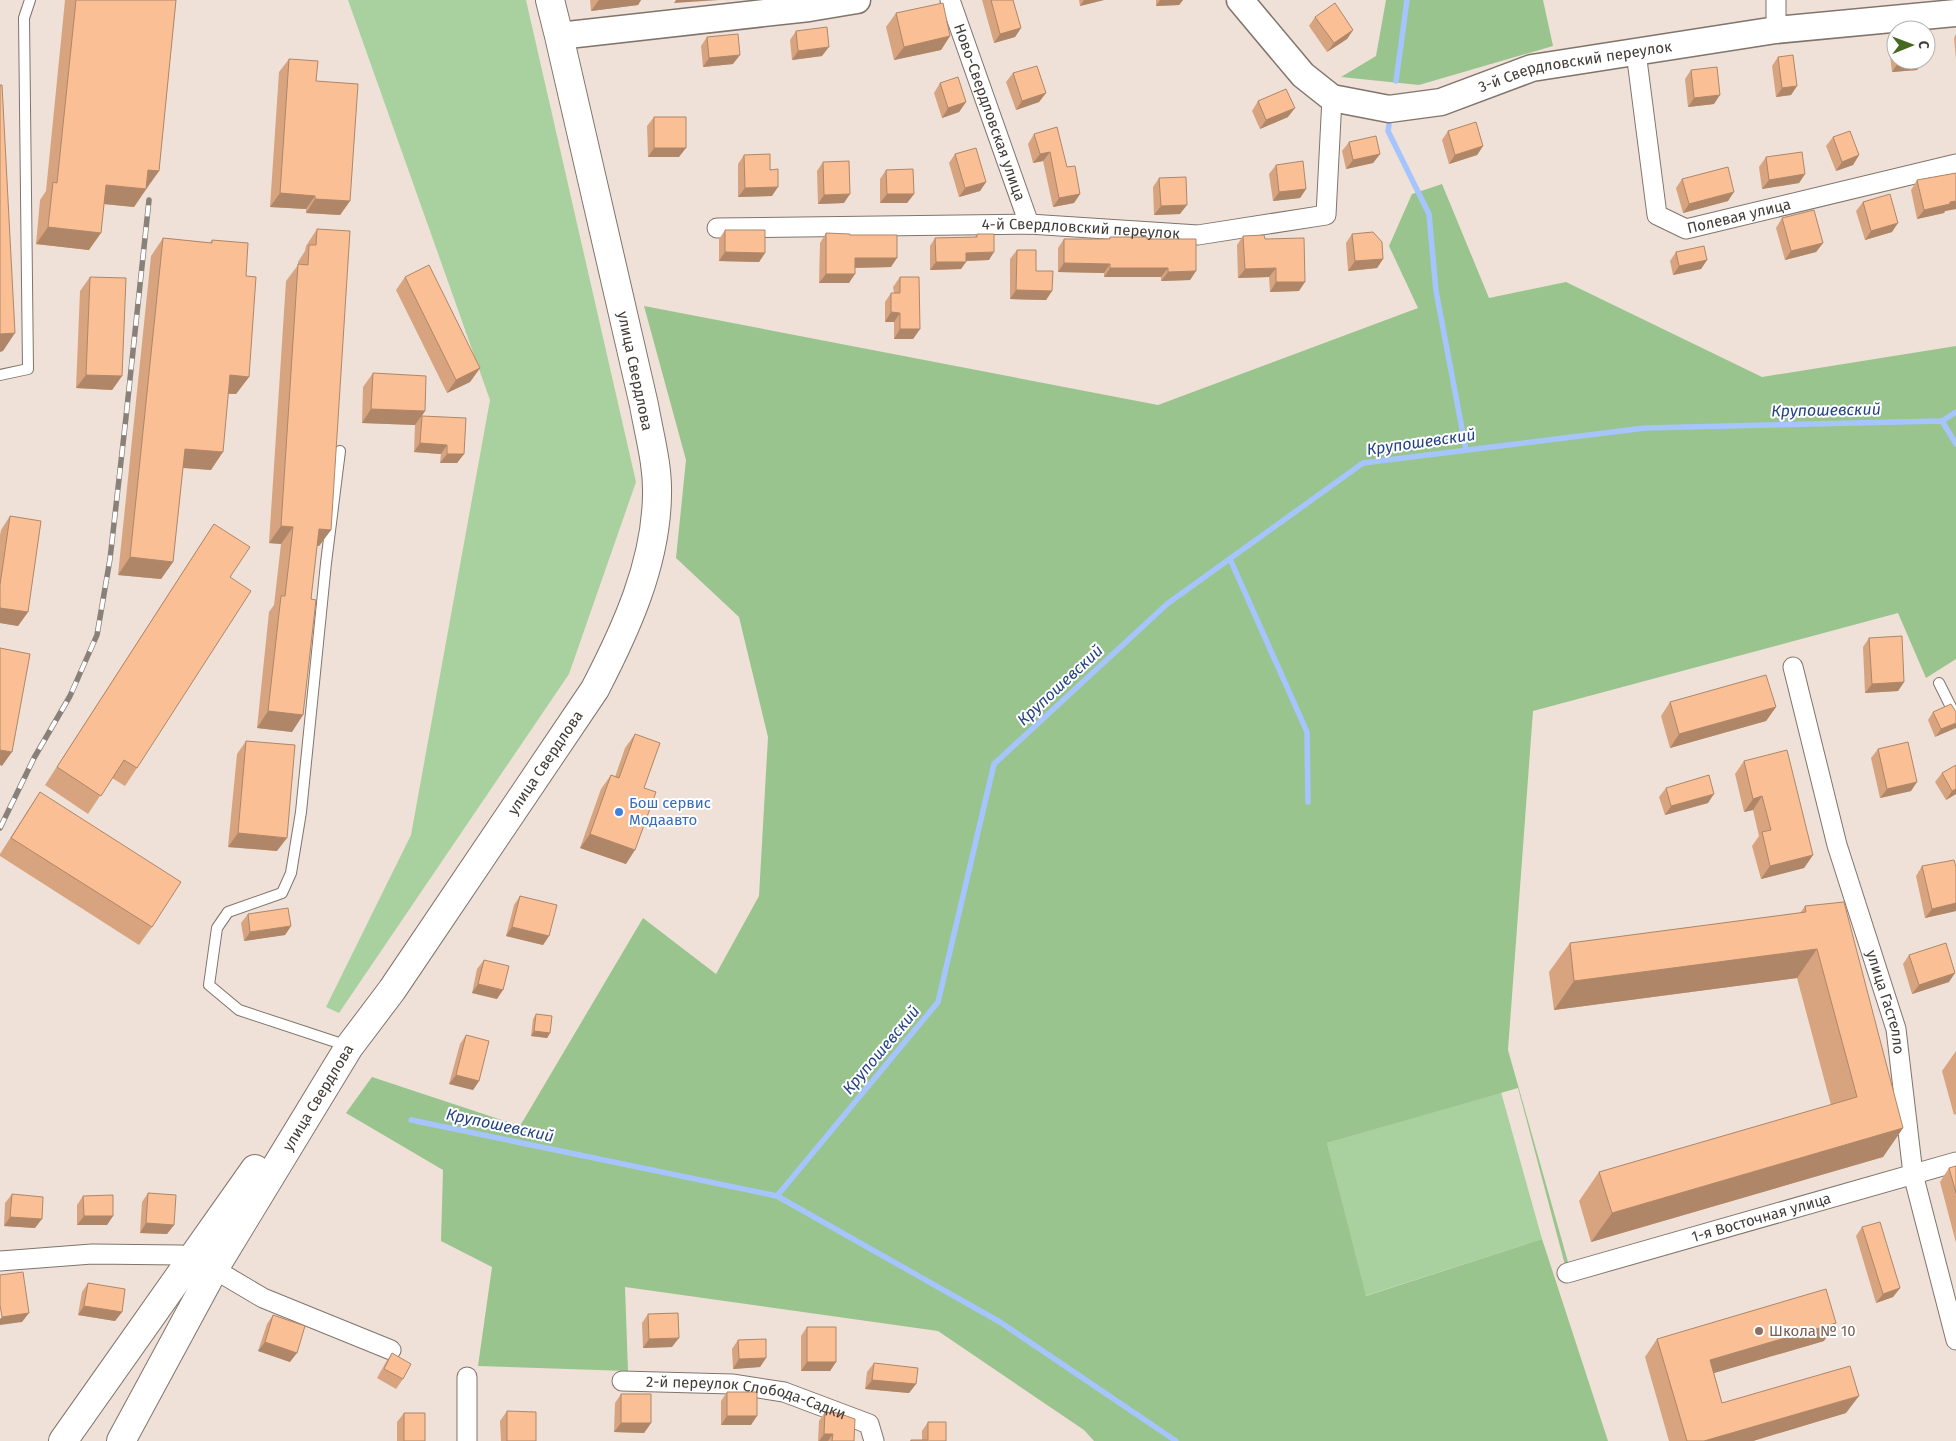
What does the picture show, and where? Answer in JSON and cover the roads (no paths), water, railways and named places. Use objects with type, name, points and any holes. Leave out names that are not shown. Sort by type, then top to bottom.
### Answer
[{"type":"main road","name":"улица Свердлова","points":[[203,1265],[272,1146],[392,990],[595,689],[615,650],[634,606],[649,557],[655,524],[657,494],[655,465],[642,395],[560,36],[550,0]]},
{"type":"main road","points":[[560,36],[809,8],[857,0]]},
{"type":"main road","name":"3-й Свердловский переулок","points":[[1240,0],[1303,75],[1332,98],[1389,109],[1441,102],[1532,68],[1776,30],[1956,13]]},
{"type":"main road","points":[[63,1441],[164,1297],[203,1265]]},
{"type":"main road","points":[[121,1441],[203,1265]]},
{"type":"street","name":"Ново-Свердловская улица","points":[[950,0],[1029,224]]},
{"type":"street","points":[[1776,0],[1776,30]]},
{"type":"street","name":"Полевая улица","points":[[1636,52],[1657,215],[1686,229],[1956,164]]},
{"type":"street","name":"4-й Свердловский переулок","points":[[716,228],[1029,224],[1198,234],[1326,215],[1332,98]]},
{"type":"street","name":"улица Гастелло","points":[[1793,667],[1837,845],[1896,1029],[1914,1174],[1956,1340]]},
{"type":"street","name":"1-я Восточная улица","points":[[1567,1274],[1956,1162]]},
{"type":"street","points":[[0,1261],[92,1254],[181,1255],[263,1298],[390,1350]]},
{"type":"street","points":[[467,1377],[467,1441]]},
{"type":"street","name":"2-й переулок Слобода-Садки","points":[[622,1381],[732,1384],[784,1392],[871,1432]]},
{"type":"lane","points":[[0,375],[28,369],[24,18],[30,0]]},
{"type":"lane","points":[[340,451],[326,563],[301,812],[291,873],[282,892],[228,912],[216,928],[209,985],[239,1010],[349,1047]]},
{"type":"lane","points":[[1938,683],[1956,717]]},
{"type":"waterway","points":[[1396,81],[1407,0]]},
{"type":"waterway","points":[[1389,125],[1388,131],[1429,214],[1436,291],[1466,450]]},
{"type":"waterway","name":"Крупошевский","points":[[411,1120],[777,1196],[938,1002],[994,764],[1167,604],[1363,463],[1645,428],[1942,421],[1956,412]]},
{"type":"waterway","points":[[1942,421],[1956,444]]},
{"type":"waterway","points":[[1230,559],[1307,732],[1308,802]]},
{"type":"waterway","points":[[777,1196],[1000,1322],[1176,1441]]},
{"type":"railway","points":[[0,828],[34,758],[70,696],[97,635],[110,559],[149,200]]},
{"type":"place","name":"Бош сервис Модаавто","points":[[619,812]]},
{"type":"place","name":"Школа № 10","points":[[1759,1331]]}]
